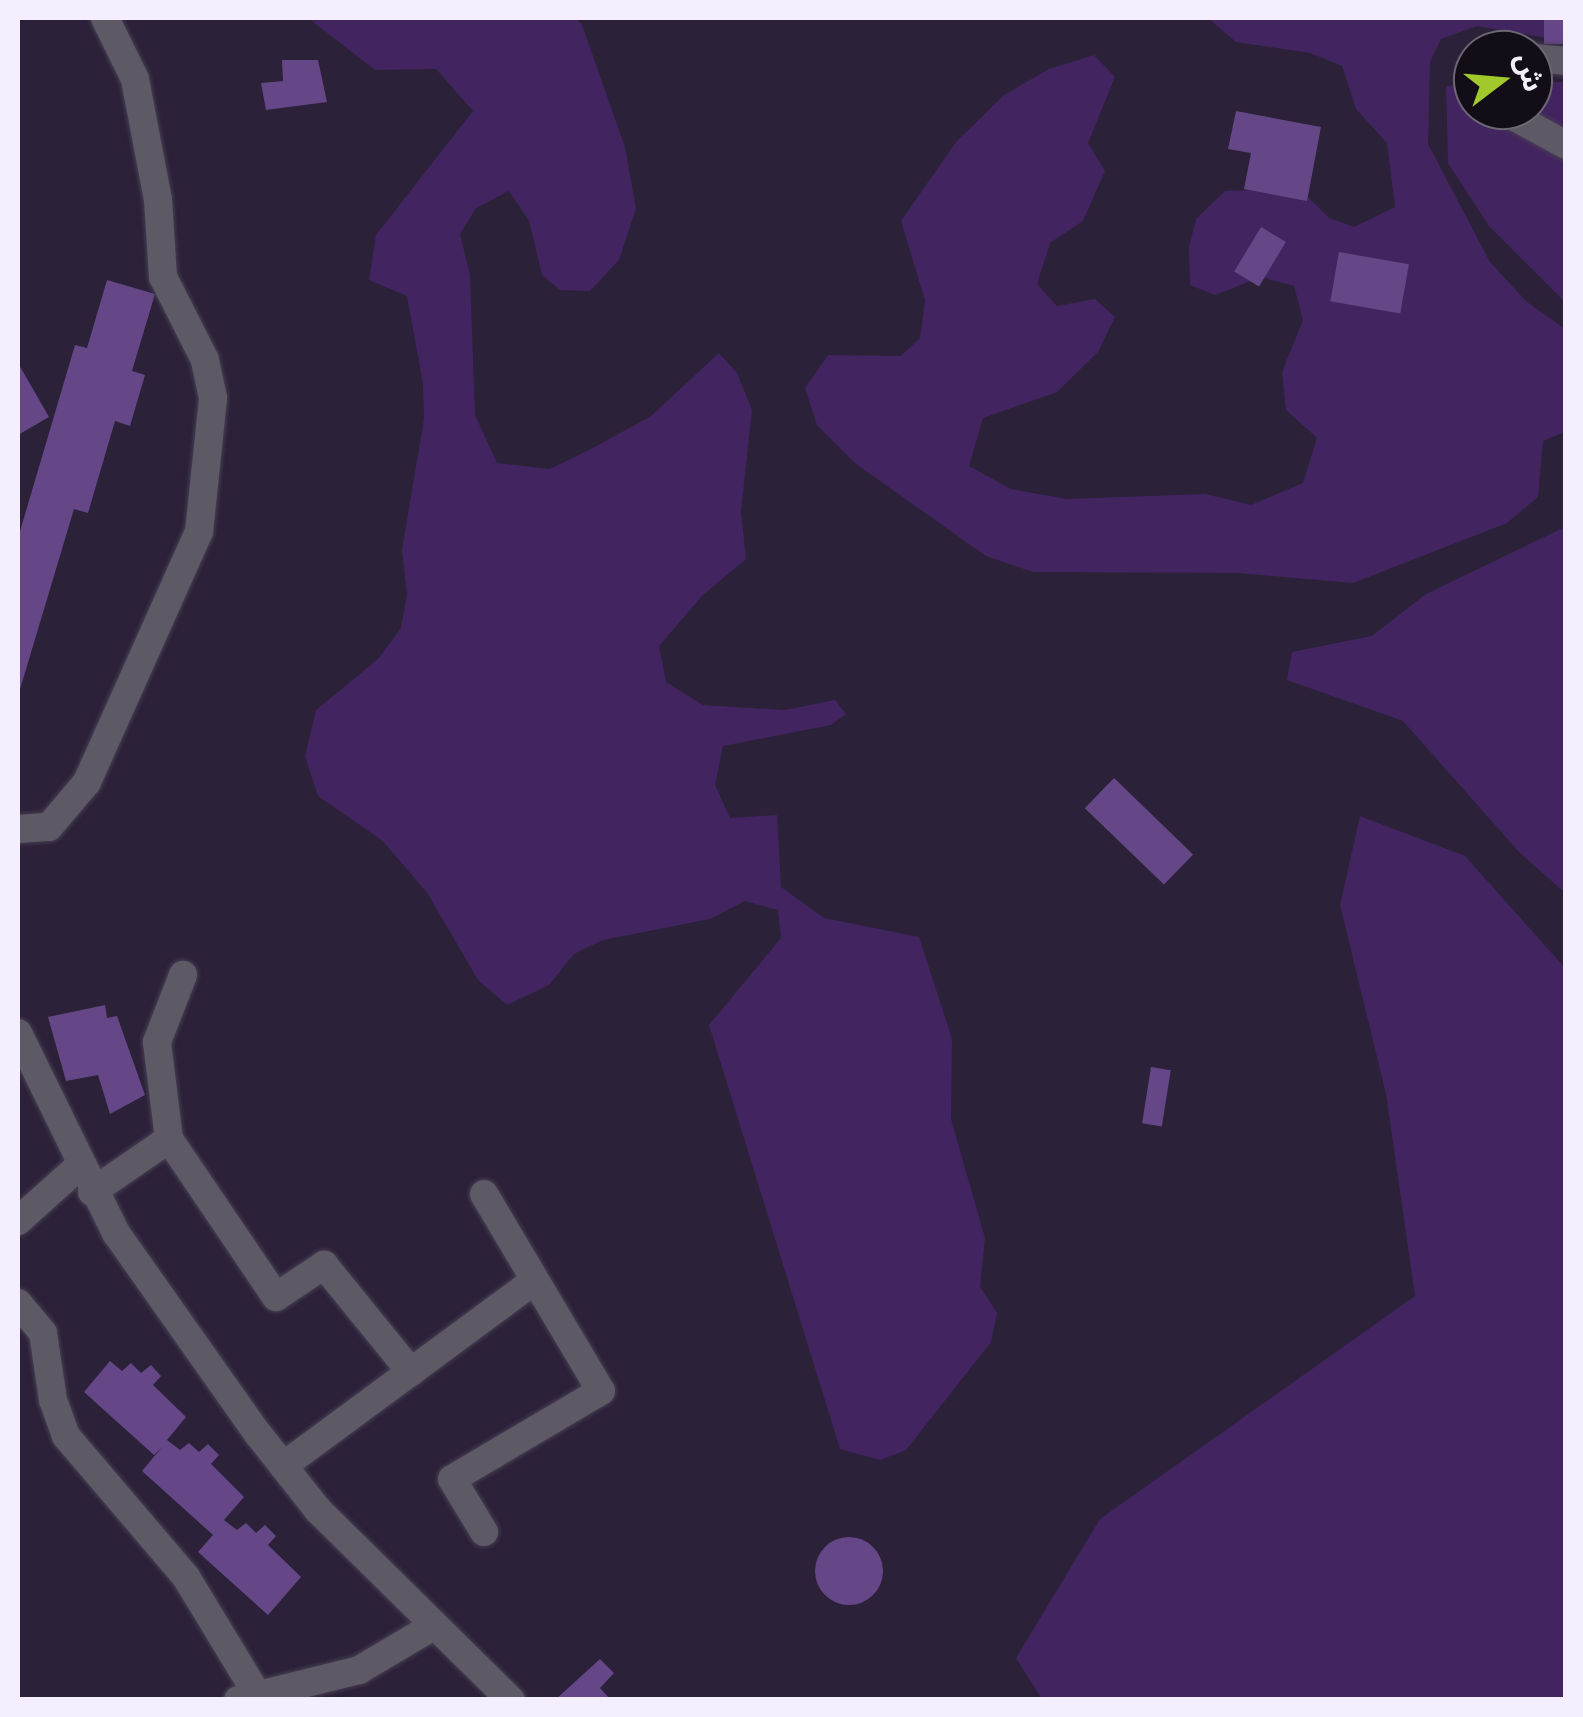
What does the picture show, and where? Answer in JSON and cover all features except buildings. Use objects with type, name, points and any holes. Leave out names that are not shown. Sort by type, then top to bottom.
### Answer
[{"type":"street","points":[[18,828],[49,828],[87,782],[199,532],[213,398],[205,360],[163,277],[158,200],[135,79],[105,18]]},
{"type":"street","points":[[1540,130],[1566,144]]},
{"type":"street","points":[[183,975],[157,1042],[170,1140],[276,1297],[324,1265],[411,1372]]},
{"type":"street","points":[[18,1032],[92,1192],[283,1466],[318,1510],[511,1700]]},
{"type":"street","points":[[92,1192],[170,1140]]},
{"type":"street","points":[[18,1221],[78,1167]]},
{"type":"street","points":[[484,1194],[601,1390],[452,1479],[484,1532]]},
{"type":"street","points":[[283,1466],[536,1280]]},
{"type":"street","points":[[18,1303],[43,1333],[53,1400],[66,1436],[186,1577],[260,1698]]},
{"type":"street","points":[[238,1700],[260,1698],[359,1670],[435,1625]]},
{"type":"shaded area","points":[[308,18],[576,18],[582,25],[625,147],[636,209],[619,260],[590,291],[560,290],[542,275],[529,221],[509,191],[476,208],[460,234],[470,275],[475,415],[497,463],[550,469],[591,449],[651,416],[719,353],[737,373],[752,410],[741,511],[746,559],[703,595],[659,646],[666,682],[703,705],[785,710],[835,700],[846,714],[831,725],[723,746],[715,785],[730,818],[777,815],[781,887],[824,918],[919,937],[952,1039],[951,1119],[985,1238],[980,1287],[997,1313],[991,1342],[906,1450],[880,1460],[840,1449],[709,1025],[781,938],[778,910],[745,901],[710,919],[603,940],[574,954],[549,985],[507,1005],[478,980],[428,894],[383,841],[318,796],[305,756],[316,710],[378,659],[401,628],[407,594],[402,550],[424,419],[423,384],[407,296],[369,280],[376,235],[473,111],[436,69],[375,70]]},
{"type":"shaded area","points":[[1208,18],[1565,18],[1565,41],[1553,39],[1553,30],[1477,26],[1453,30],[1453,35],[1441,39],[1430,62],[1428,144],[1490,262],[1527,302],[1565,329],[1565,432],[1543,441],[1538,497],[1507,523],[1353,583],[1237,573],[1033,572],[986,556],[856,464],[817,425],[805,388],[828,355],[901,356],[920,338],[925,300],[901,221],[956,142],[1004,95],[1049,69],[1094,55],[1115,77],[1088,143],[1105,171],[1083,221],[1050,243],[1037,284],[1057,306],[1095,299],[1115,317],[1098,352],[1057,392],[983,418],[969,466],[1011,489],[1067,499],[1205,494],[1251,505],[1303,483],[1317,438],[1286,410],[1282,372],[1303,320],[1294,286],[1261,277],[1215,295],[1190,285],[1189,247],[1196,219],[1225,191],[1299,188],[1329,218],[1354,227],[1395,207],[1387,143],[1356,109],[1342,66],[1310,53],[1236,42]]},
{"type":"shaded area","points":[[1553,82],[1565,82],[1565,302],[1489,226],[1448,163],[1446,86],[1453,85],[1453,130],[1553,130]]},
{"type":"shaded area","points":[[1565,527],[1565,893],[1520,853],[1403,721],[1287,680],[1292,652],[1372,636],[1426,594]]},
{"type":"shaded area","points":[[1360,816],[1465,856],[1565,968],[1565,1699],[1042,1699],[1016,1658],[1100,1519],[1415,1296],[1386,1094],[1340,905]]}]
